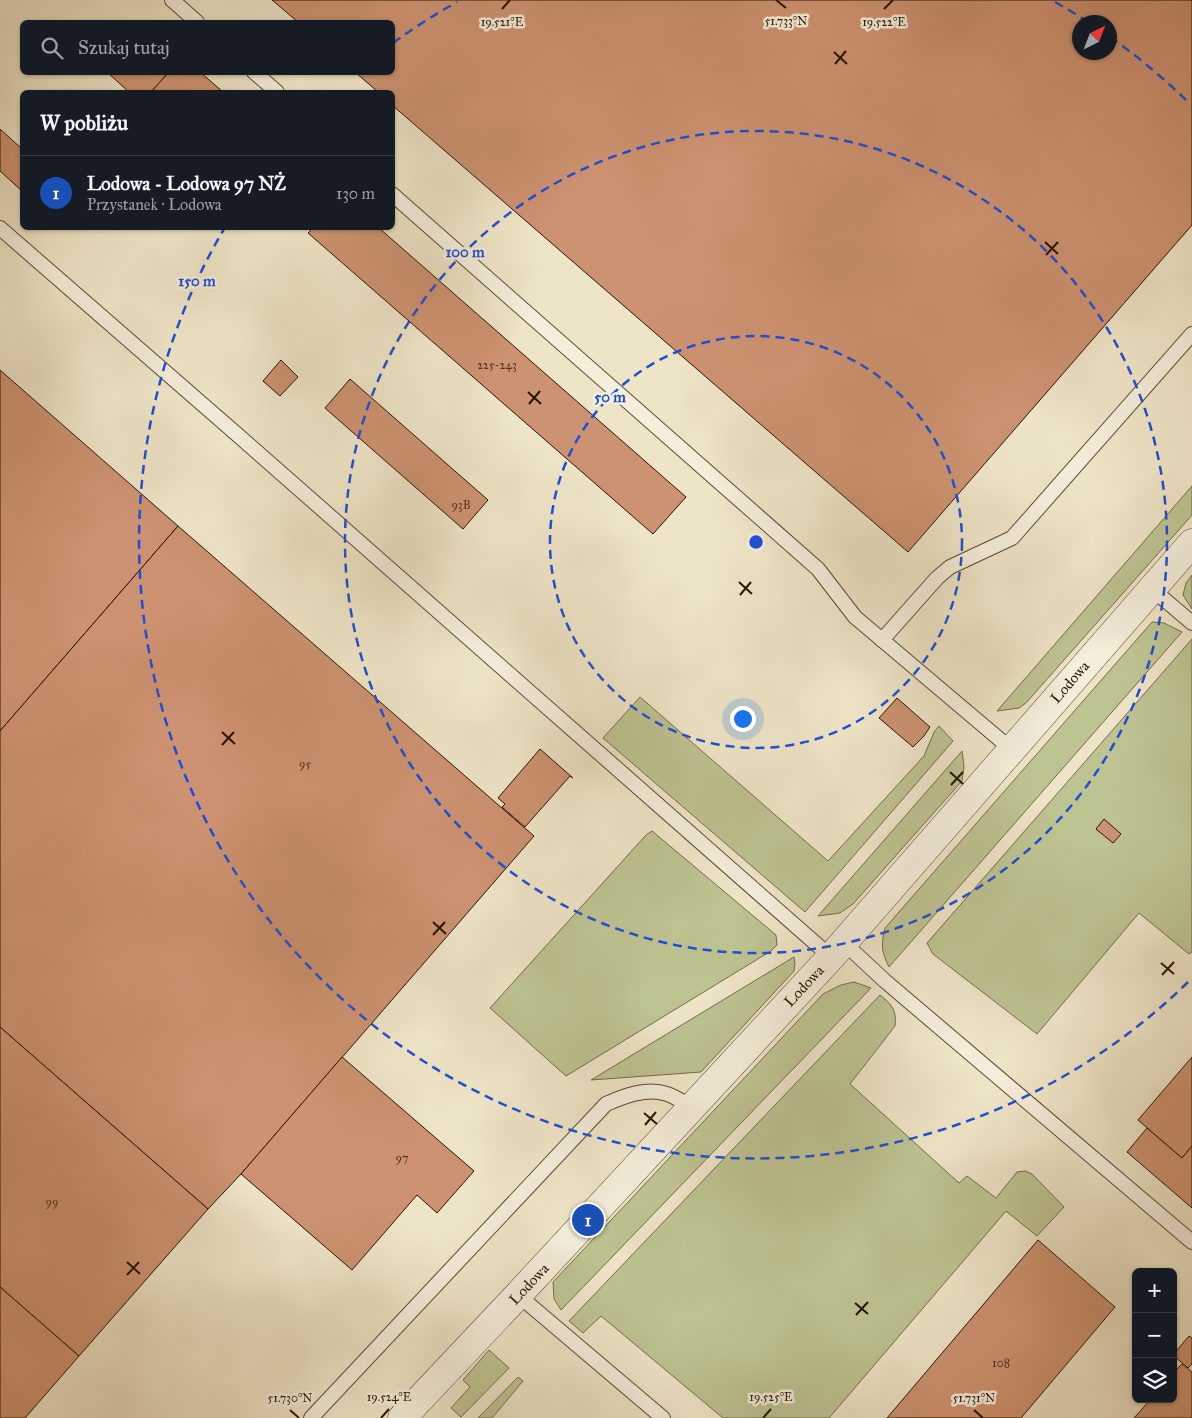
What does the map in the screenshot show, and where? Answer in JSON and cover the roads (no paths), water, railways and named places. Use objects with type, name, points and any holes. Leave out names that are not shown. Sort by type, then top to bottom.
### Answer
[{"type":"street","name":"Lodowa","points":[[402,1418],[837,949],[1192,543]]},
{"type":"lane","points":[[172,0],[195,20]]},
{"type":"lane","points":[[257,75],[275,90]]},
{"type":"lane","points":[[395,197],[818,569],[855,617],[1011,749]]},
{"type":"lane","points":[[0,228],[837,949],[892,987],[1192,1242]]},
{"type":"lane","points":[[882,640],[937,578],[950,568],[1012,538],[1192,334]]},
{"type":"lane","points":[[1152,589],[1192,623]]},
{"type":"lane","points":[[311,1418],[606,1104],[626,1095],[648,1092],[666,1093],[692,1107]]},
{"type":"lane","points":[[518,1295],[663,1418]]},
{"type":"place","name":"Lodowa - Lodowa 97 NŻ","points":[[588,1220]]}]
